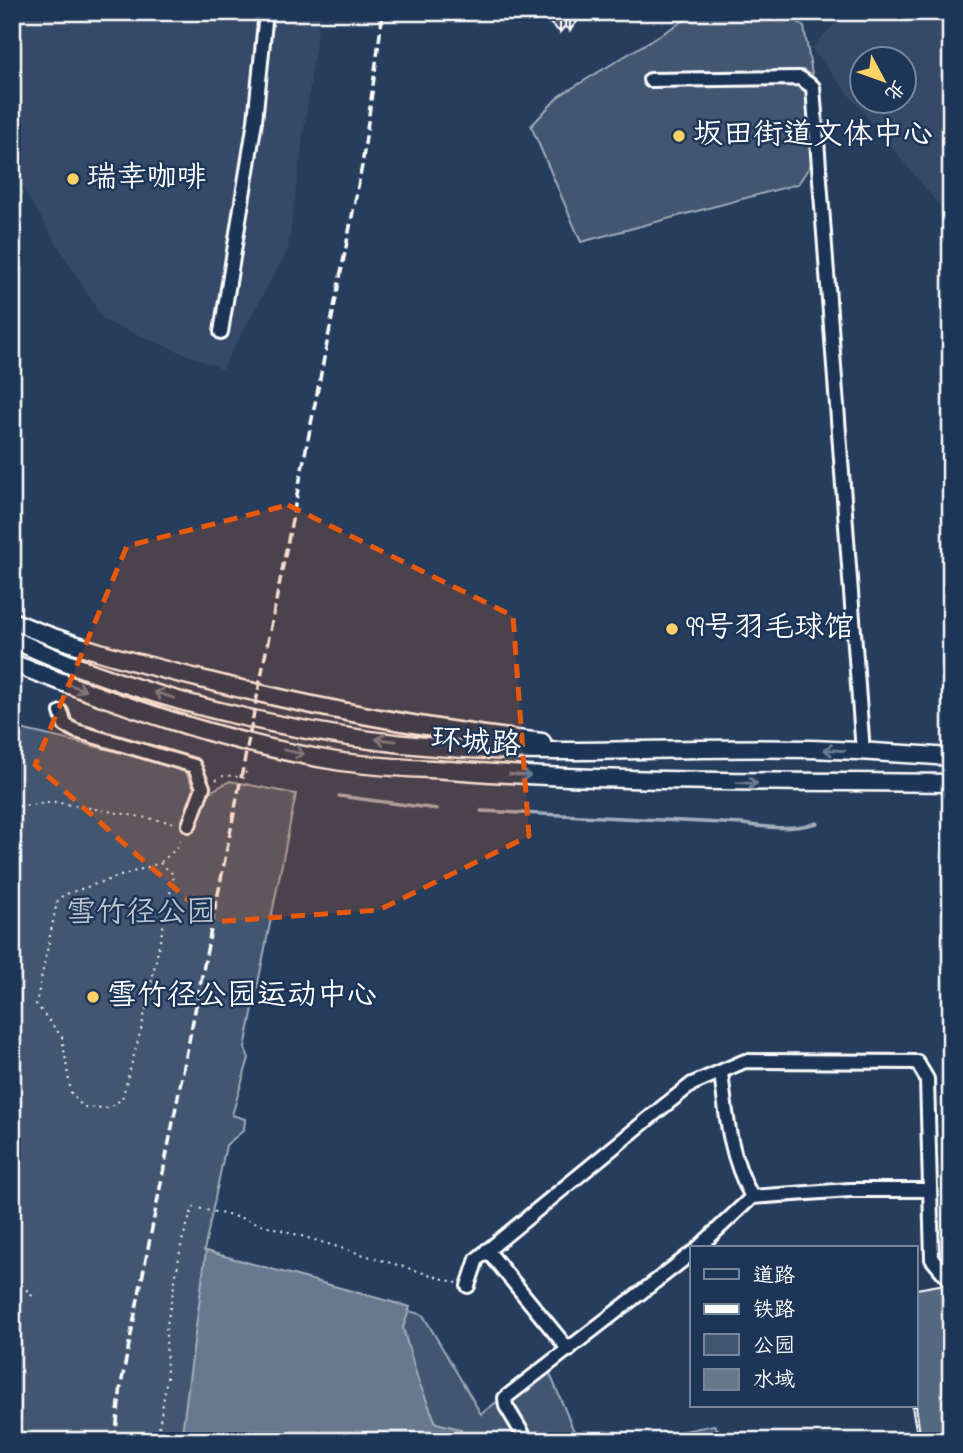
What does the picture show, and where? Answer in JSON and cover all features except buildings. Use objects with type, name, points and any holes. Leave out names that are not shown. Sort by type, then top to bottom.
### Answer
[{"type":"main road","points":[[12,621],[120,659],[325,709],[410,726],[621,751]]},
{"type":"main road","name":"环城路","points":[[12,639],[141,688],[226,714],[376,739],[487,750],[806,749],[951,757]]},
{"type":"main road","name":"环城路","points":[[12,663],[115,703],[187,725],[338,762],[532,776],[785,784],[948,784]]},
{"type":"street","points":[[221,332],[255,121],[266,12]]},
{"type":"street","points":[[650,80],[800,78],[813,87],[863,752]]},
{"type":"street","points":[[61,712],[65,725],[76,731],[174,757],[194,766],[203,787],[189,825]]},
{"type":"street","points":[[468,1286],[477,1259],[692,1084],[746,1061],[917,1062],[927,1079],[932,1259],[951,1282]]},
{"type":"street","points":[[721,1072],[731,1145],[740,1175],[752,1197]]},
{"type":"street","points":[[700,1246],[752,1197],[850,1190],[930,1191]]},
{"type":"street","points":[[487,1251],[569,1350]]},
{"type":"street","points":[[527,1441],[506,1406],[505,1398],[690,1255]]},
{"type":"path","points":[[225,775],[245,778],[246,771]]},
{"type":"path","points":[[12,807],[55,802],[189,825],[177,848],[160,863],[64,895],[57,902],[36,1004],[62,1037],[71,1093],[83,1107],[109,1108],[122,1098],[142,1026],[174,875],[160,863]]},
{"type":"path","points":[[157,1441],[167,1377],[166,1330],[182,1241],[193,1207],[245,1219],[468,1286]]},
{"type":"path","points":[[12,1274],[33,1297]]},
{"type":"highlighted area","points":[[288,505],[513,616],[529,836],[379,910],[213,922],[35,765],[127,546]]},
{"type":"shaded area","points":[[12,12],[320,12],[288,250],[222,369],[104,321],[12,171]]},
{"type":"shaded area","points":[[847,12],[951,12],[951,220],[866,116],[918,116],[918,46],[848,46],[848,93],[811,48]]},
{"type":"green space","name":"坂田街道文体中心","points":[[698,12],[786,12],[804,27],[824,145],[798,184],[581,242],[531,126],[559,96]]},
{"type":"green space","name":"雪竹径公园","points":[[12,727],[183,767],[199,798],[230,781],[296,794],[245,1048],[249,1058],[232,1115],[245,1119],[244,1130],[226,1145],[204,1251],[423,1315],[481,1414],[546,1364],[578,1441],[12,1441]]},
{"type":"green space","points":[[714,1425],[728,1441],[634,1441]]},
{"type":"water","points":[[206,1251],[410,1307],[403,1328],[418,1380],[436,1423],[460,1429],[468,1441],[181,1441]]},
{"type":"waterway","points":[[339,796],[437,809]]},
{"type":"waterway","points":[[481,811],[780,828],[817,823]]},
{"type":"railway","points":[[115,1441],[121,1385],[362,166],[383,12]]},
{"type":"place","name":"坂田街道文体中心","points":[[679,136]]},
{"type":"place","name":"瑞幸咖啡","points":[[73,179]]},
{"type":"place","name":"99号羽毛球馆","points":[[672,629]]},
{"type":"place","name":"雪竹径公园运动中心","points":[[93,997]]}]
